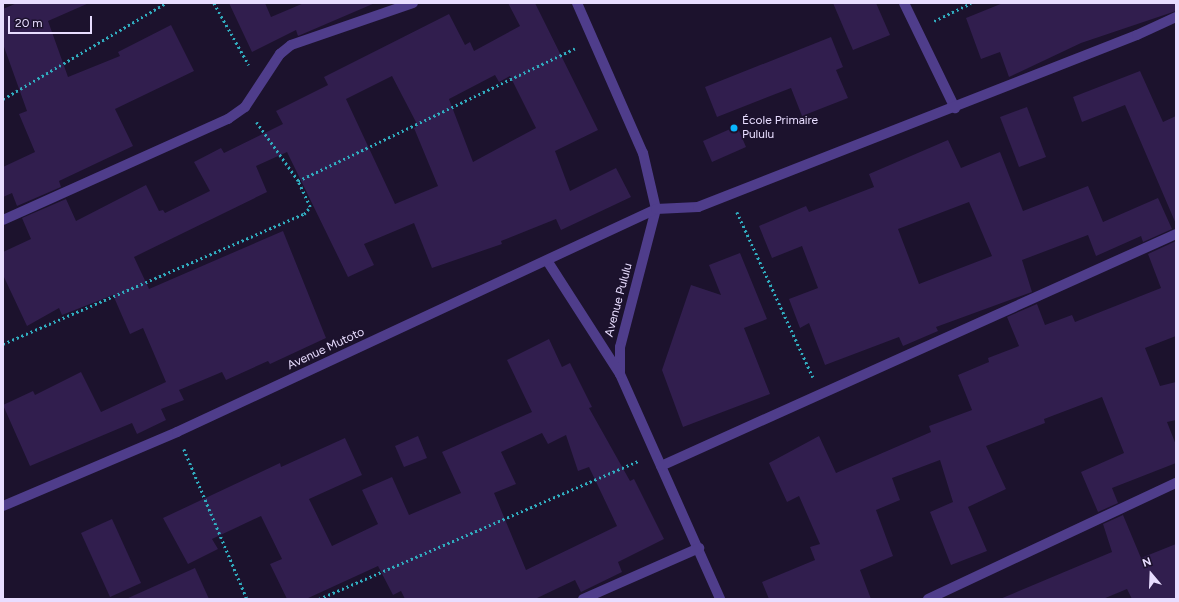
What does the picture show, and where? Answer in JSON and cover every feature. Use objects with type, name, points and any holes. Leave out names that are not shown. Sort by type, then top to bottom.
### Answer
[{"type":"street","points":[[3,220],[228,119],[245,107],[261,86],[280,54],[291,46],[414,3]]},
{"type":"street","name":"Avenue Pululu","points":[[577,3],[643,153],[656,210],[620,347],[620,374],[699,548],[720,599]]},
{"type":"street","points":[[904,3],[955,108]]},
{"type":"street","points":[[656,210],[698,207],[955,108],[1138,35],[1176,16]]},
{"type":"street","name":"Avenue Mutoto","points":[[3,504],[177,432],[548,262],[656,210]]},
{"type":"street","points":[[661,466],[1176,234]]},
{"type":"street","points":[[548,262],[620,374]]},
{"type":"street","points":[[928,599],[1176,483]]},
{"type":"street","points":[[583,599],[699,548]]},
{"type":"path","points":[[3,99],[166,3]]},
{"type":"path","points":[[214,3],[261,86]]},
{"type":"path","points":[[917,29],[971,3]]},
{"type":"path","points":[[298,181],[593,39]]},
{"type":"path","points":[[3,344],[304,214],[310,207],[298,181],[245,107]]},
{"type":"path","points":[[729,194],[820,394]]},
{"type":"path","points":[[177,432],[247,599]]},
{"type":"path","points":[[319,599],[655,453]]},
{"type":"building","points":[[17,3],[89,3],[48,21],[68,77],[120,56],[118,52],[171,25],[194,71],[115,109],[133,146],[59,181],[61,187],[17,206],[12,193],[3,197],[3,167],[35,152],[19,114],[27,111],[3,44],[3,9]]},
{"type":"building","points":[[229,3],[265,3],[271,17],[304,3],[375,3],[298,36],[296,30],[252,52]]},
{"type":"building","points":[[508,3],[535,3],[598,130],[555,151],[570,191],[616,168],[631,197],[561,230],[556,219],[501,241],[502,244],[432,268],[414,223],[364,244],[374,265],[348,277],[287,152],[256,166],[267,192],[134,257],[149,289],[283,231],[326,338],[270,364],[268,361],[226,380],[222,372],[179,390],[184,400],[161,409],[166,420],[137,434],[132,423],[30,466],[3,405],[33,391],[35,395],[81,372],[101,412],[166,382],[143,328],[130,334],[113,295],[62,315],[59,308],[27,326],[3,275],[3,252],[31,239],[22,218],[66,199],[76,221],[146,185],[159,211],[163,210],[165,213],[210,191],[194,162],[221,148],[224,153],[283,124],[276,111],[328,85],[324,77],[449,14],[465,45],[470,42],[474,51],[520,26]],"holes":[[[495,75],[499,82],[510,76],[536,128],[473,162],[449,99]],[[392,76],[418,126],[414,128],[438,186],[395,204],[346,99]]]},
{"type":"building","points":[[833,3],[876,3],[890,35],[853,50]]},
{"type":"building","points":[[1003,3],[1176,3],[1176,11],[1081,43],[1009,77],[1000,52],[981,59],[966,18]]},
{"type":"building","points":[[831,37],[843,67],[836,70],[848,98],[802,116],[791,88],[717,117],[705,87]]},
{"type":"building","points":[[1140,71],[1163,122],[1176,116],[1176,224],[1125,105],[1082,122],[1073,97]]},
{"type":"building","points":[[1027,107],[1046,157],[1019,167],[1000,117]]},
{"type":"building","points":[[737,126],[746,147],[712,162],[703,141]]},
{"type":"building","points":[[948,140],[961,168],[1000,152],[1023,211],[1088,186],[1103,222],[1158,198],[1172,229],[1143,242],[1141,236],[1096,256],[1088,235],[1022,260],[1032,292],[936,327],[938,331],[903,346],[899,337],[825,365],[809,323],[800,328],[789,299],[818,288],[802,246],[772,258],[759,226],[806,206],[809,212],[874,187],[869,174]],"holes":[[[969,202],[992,256],[919,284],[898,229]]]},
{"type":"building","points":[[1176,241],[1176,336],[1145,348],[1160,386],[1176,382],[1176,420],[1167,422],[1176,445],[1176,463],[1112,488],[1118,503],[1098,512],[1081,472],[1124,453],[1102,397],[1044,419],[1045,423],[986,446],[1006,489],[968,507],[987,551],[951,565],[930,512],[953,502],[940,460],[892,478],[900,500],[876,510],[893,556],[860,570],[871,599],[769,599],[762,582],[815,560],[810,547],[820,544],[799,496],[787,502],[769,463],[819,436],[836,473],[931,432],[929,426],[972,410],[958,375],[989,362],[988,358],[1019,346],[1007,317],[1037,304],[1045,325],[1072,315],[1075,322],[1161,288],[1148,254]]},
{"type":"building","points":[[740,253],[767,319],[744,328],[770,394],[683,427],[662,370],[691,285],[721,295],[709,265]]},
{"type":"building","points":[[549,339],[562,367],[570,363],[592,407],[589,408],[630,481],[634,479],[664,539],[618,562],[622,572],[581,592],[575,580],[535,599],[405,599],[401,591],[393,595],[378,566],[306,599],[287,599],[270,564],[282,559],[261,516],[212,539],[218,549],[188,564],[163,518],[280,463],[281,467],[345,438],[362,475],[309,499],[332,546],[378,524],[362,490],[392,477],[409,515],[461,493],[442,452],[532,412],[507,360]],"holes":[[[542,433],[548,444],[566,435],[578,471],[589,467],[617,526],[526,570],[494,493],[516,484],[501,452]]]},
{"type":"building","points":[[418,436],[427,458],[404,467],[395,446]]},
{"type":"building","points":[[1123,515],[1141,558],[1176,544],[1176,599],[1132,599],[1127,589],[1103,599],[1000,599],[1112,552],[1103,524]]},
{"type":"building","points":[[112,519],[141,583],[110,597],[81,533]]},
{"type":"building","points":[[195,568],[209,599],[126,599]]},
{"type":"place","name":"École Primaire Pululu","points":[[734,128]]}]
